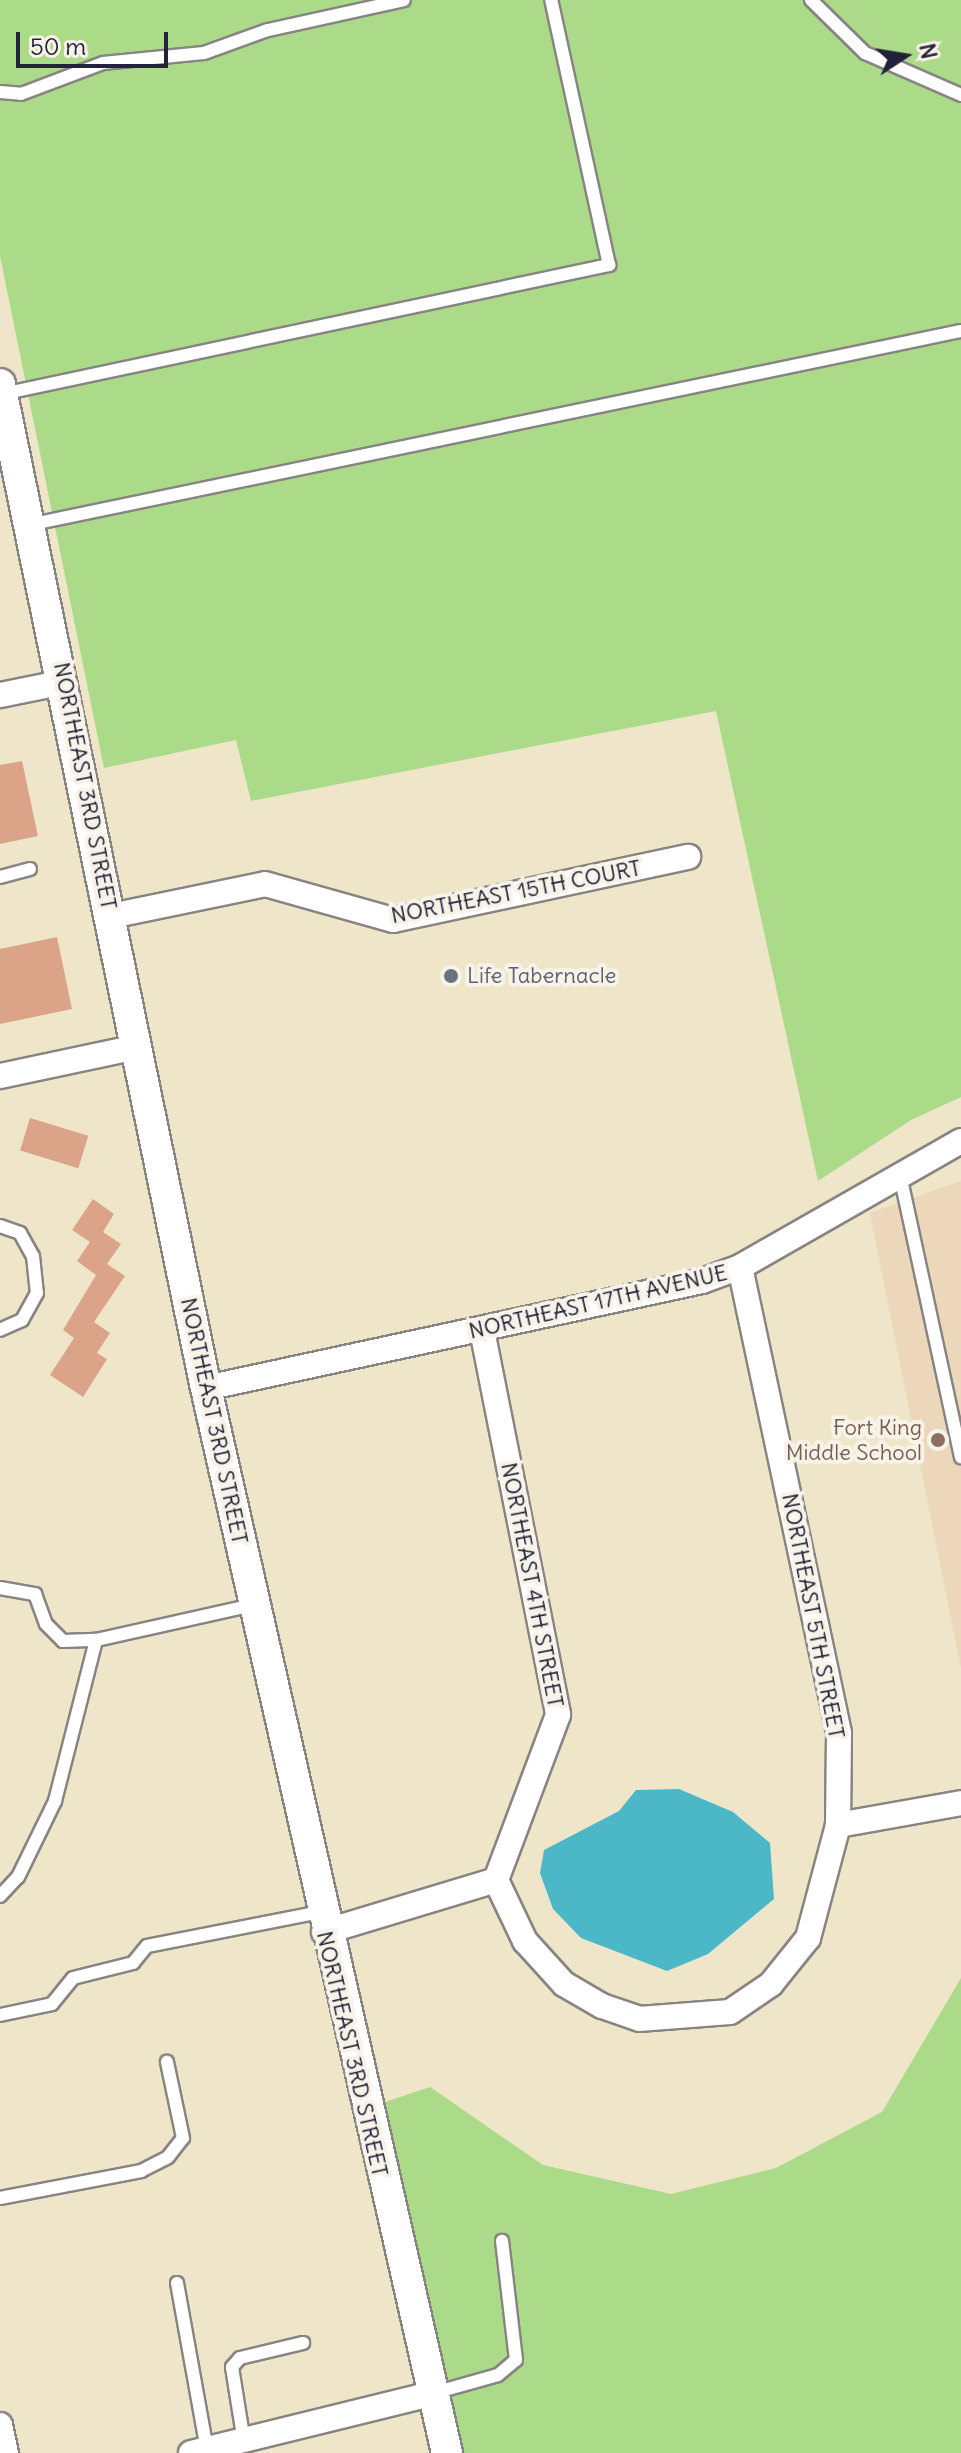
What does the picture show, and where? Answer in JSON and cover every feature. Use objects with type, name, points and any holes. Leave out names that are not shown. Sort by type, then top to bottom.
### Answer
[{"type":"street","name":"NORTHEAST 3RD STREET","points":[[1,391],[33,524],[206,1388],[322,1922],[447,2453]]},
{"type":"street","points":[[0,695],[64,682]]},
{"type":"street","name":"NORTHEAST 15TH COURT","points":[[111,916],[265,884],[393,920],[688,857]]},
{"type":"street","points":[[0,1076],[137,1047]]},
{"type":"street","name":"NORTHEAST 17TH AVENUE","points":[[206,1388],[482,1330],[740,1267],[900,1171],[961,1141]]},
{"type":"street","name":"NORTHEAST 5TH STREET","points":[[496,1880],[525,1941],[564,1984],[639,2019],[717,2014],[771,1984],[808,1938],[838,1825],[839,1733],[740,1267]]},
{"type":"street","name":"NORTHEAST 4TH STREET","points":[[482,1330],[558,1715],[496,1880]]},
{"type":"street","points":[[838,1825],[961,1803]]},
{"type":"street","points":[[322,1922],[496,1880]]},
{"type":"street","points":[[199,2451],[431,2394]]},
{"type":"street","points":[[0,2425],[6,2453]]},
{"type":"lane","points":[[0,92],[21,94],[103,63],[204,53],[268,30],[404,0]]},
{"type":"lane","points":[[1,391],[609,265],[551,0]]},
{"type":"lane","points":[[811,0],[865,53],[961,95]]},
{"type":"lane","points":[[33,524],[961,331]]},
{"type":"lane","points":[[0,877],[30,869]]},
{"type":"lane","points":[[900,1171],[961,1457]]},
{"type":"lane","points":[[0,1226],[20,1233],[27,1245],[37,1293],[22,1320],[0,1330]]},
{"type":"lane","points":[[0,1588],[35,1594],[46,1624],[63,1641],[96,1640],[253,1605]]},
{"type":"lane","points":[[0,1896],[18,1877],[55,1801],[96,1640]]},
{"type":"lane","points":[[0,2015],[52,2004],[73,1978],[133,1963],[147,1946],[322,1922]]},
{"type":"lane","points":[[0,2198],[141,2171],[168,2157],[183,2138],[167,2062]]},
{"type":"lane","points":[[431,2394],[498,2375],[516,2360],[502,2241]]},
{"type":"lane","points":[[177,2283],[199,2451]]},
{"type":"lane","points":[[244,2442],[232,2367],[240,2358],[303,2343]]},
{"type":"shaded area","name":"Fort King Middle School","points":[[961,1181],[961,1668],[870,1213]]},
{"type":"green space","points":[[0,0],[961,0],[961,1097],[911,1120],[818,1181],[716,711],[251,801],[236,740],[104,768],[0,256]]},
{"type":"green space","points":[[961,1978],[961,2453],[459,2453],[376,2105],[430,2087],[543,2165],[671,2194],[776,2168],[882,2112]]},
{"type":"water","points":[[679,1789],[733,1812],[770,1843],[774,1899],[708,1954],[667,1971],[581,1938],[553,1909],[540,1873],[544,1850],[619,1811],[636,1790]]},
{"type":"building","points":[[22,761],[38,836],[0,844],[0,765]]},
{"type":"building","points":[[57,937],[72,1009],[0,1024],[0,949]]},
{"type":"building","points":[[30,1118],[88,1136],[78,1168],[20,1151]]},
{"type":"building","points":[[93,1199],[114,1214],[103,1232],[121,1244],[107,1264],[125,1276],[94,1322],[110,1333],[97,1353],[107,1359],[83,1397],[50,1375],[74,1338],[63,1330],[96,1275],[77,1261],[90,1242],[72,1230]]},
{"type":"place","name":"Life Tabernacle","points":[[451,976]]},
{"type":"place","name":"Fort King Middle School","points":[[938,1440]]}]
